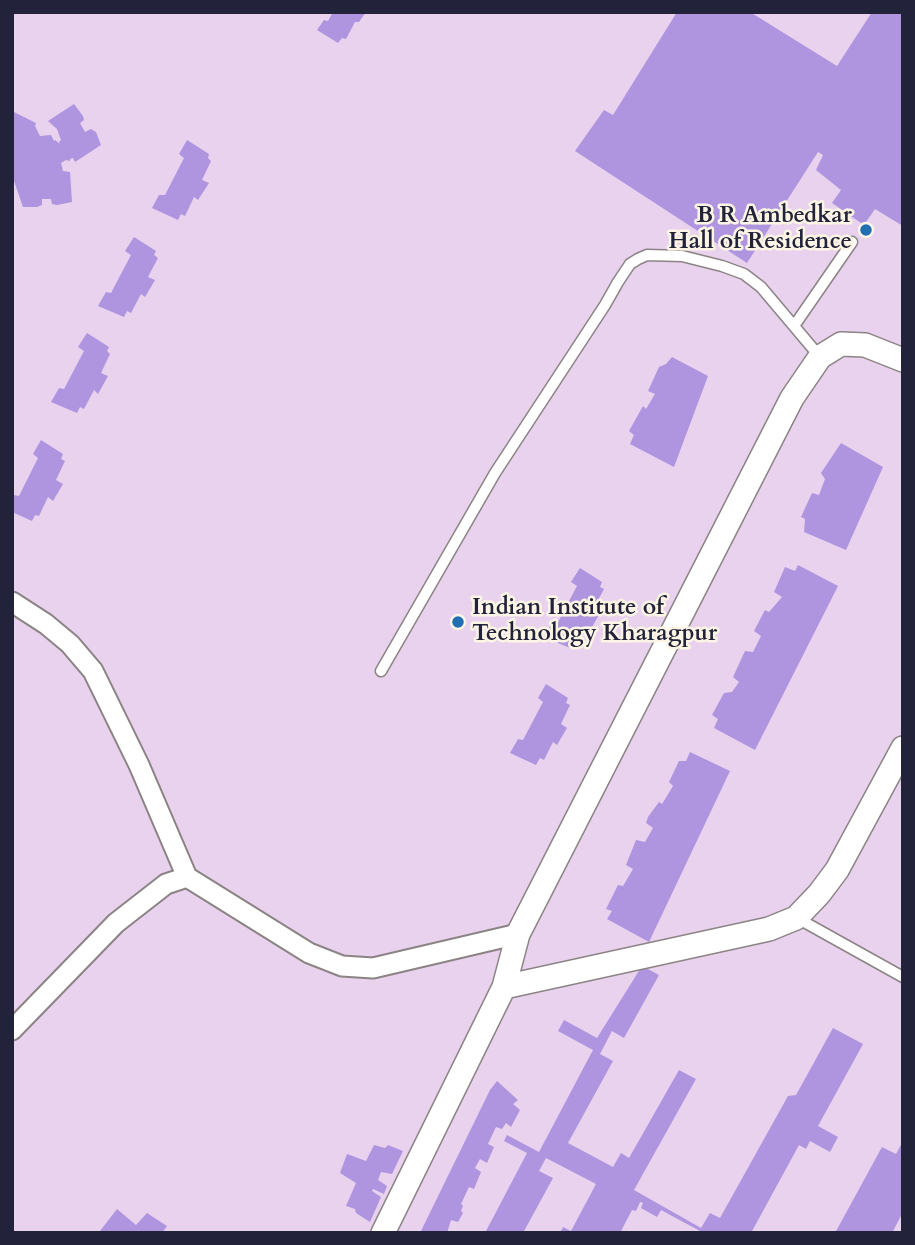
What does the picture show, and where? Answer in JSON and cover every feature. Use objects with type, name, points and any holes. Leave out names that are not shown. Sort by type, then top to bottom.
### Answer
[{"type":"street","points":[[383,1233],[503,987],[518,934],[792,398],[820,357],[841,344],[864,345],[903,360]]},
{"type":"street","points":[[12,602],[46,624],[70,644],[93,671],[139,765],[187,877],[309,953],[342,966],[373,968],[518,934]]},
{"type":"street","points":[[503,987],[769,929],[796,918],[837,870],[903,748]]},
{"type":"street","points":[[12,1030],[117,923],[166,884],[187,877]]},
{"type":"lane","points":[[794,326],[852,242]]},
{"type":"lane","points":[[381,671],[495,473],[630,264],[647,255],[682,256],[744,274],[761,287],[820,357]]},
{"type":"lane","points":[[796,918],[903,977]]},
{"type":"shaded area","name":"Indian Institute of Technology Kharagpur","points":[[12,12],[903,12],[903,1233],[12,1233]]},
{"type":"building","points":[[333,12],[366,12],[359,22],[355,22],[346,39],[342,38],[338,43],[317,30],[324,20],[328,21]]},
{"type":"building","points":[[677,12],[750,12],[837,66],[872,12],[903,12],[903,226],[875,209],[864,225],[832,203],[841,190],[816,170],[823,155],[818,152],[747,263],[575,151],[604,110],[613,115]]},
{"type":"building","points":[[74,104],[83,116],[84,120],[80,123],[85,132],[91,129],[96,132],[101,145],[75,162],[73,158],[61,163],[63,171],[70,172],[72,202],[57,205],[52,204],[51,199],[42,199],[42,205],[23,207],[12,175],[12,111],[36,123],[40,136],[51,135],[54,141],[60,144],[57,129],[48,121]]},
{"type":"building","points":[[187,140],[209,154],[211,161],[202,180],[209,183],[198,200],[194,197],[185,216],[181,214],[178,220],[152,208],[159,195],[165,195],[184,158],[179,154]]},
{"type":"building","points":[[134,237],[156,251],[154,255],[158,258],[148,277],[155,280],[145,297],[141,294],[131,313],[127,311],[124,317],[98,306],[106,292],[111,293],[131,255],[125,251]]},
{"type":"building","points":[[87,333],[109,347],[107,351],[110,354],[101,373],[108,376],[98,394],[94,390],[84,409],[80,407],[77,413],[51,402],[59,388],[64,389],[84,351],[78,347]]},
{"type":"building","points":[[672,357],[708,376],[674,467],[630,444],[634,435],[629,431],[643,406],[646,409],[655,394],[648,391],[659,367]]},
{"type":"building","points":[[41,440],[63,454],[61,459],[65,461],[56,480],[63,484],[53,501],[48,497],[39,516],[35,515],[32,521],[12,512],[12,497],[19,496],[38,458],[33,454]]},
{"type":"building","points":[[841,443],[883,467],[846,550],[804,532],[805,519],[801,517],[812,493],[819,495],[825,479],[821,473]]},
{"type":"building","points":[[798,565],[838,586],[755,750],[714,728],[718,719],[712,715],[724,693],[732,692],[739,682],[733,677],[745,651],[753,652],[761,636],[754,631],[765,610],[769,612],[782,597],[774,592],[785,567],[795,571]]},
{"type":"building","points":[[580,568],[602,582],[600,587],[604,589],[594,608],[601,611],[591,629],[587,626],[577,644],[573,642],[570,648],[544,637],[552,623],[557,624],[577,586],[571,582]]},
{"type":"building","points":[[546,684],[568,698],[566,703],[570,705],[561,724],[567,728],[557,745],[553,742],[544,760],[540,758],[536,765],[510,753],[518,739],[523,740],[543,702],[538,698]]},
{"type":"building","points":[[690,752],[730,771],[649,942],[607,919],[612,911],[606,909],[618,885],[623,886],[633,869],[626,865],[636,840],[645,842],[653,828],[646,823],[648,817],[659,802],[662,804],[673,786],[669,782],[679,761],[686,761]]},
{"type":"building","points":[[642,966],[659,975],[624,1038],[612,1031],[600,1054],[613,1061],[568,1143],[613,1167],[621,1153],[629,1158],[679,1070],[696,1079],[634,1190],[701,1228],[710,1213],[720,1218],[788,1096],[796,1095],[833,1028],[863,1044],[818,1126],[838,1137],[830,1152],[810,1141],[806,1149],[799,1145],[751,1233],[699,1233],[700,1231],[661,1210],[657,1217],[641,1208],[643,1203],[640,1202],[636,1211],[632,1210],[620,1233],[560,1233],[563,1227],[571,1231],[596,1184],[546,1158],[539,1171],[553,1178],[523,1233],[485,1233],[527,1153],[504,1141],[507,1135],[539,1152],[593,1050],[558,1031],[564,1020],[597,1038]]},
{"type":"building","points":[[497,1081],[518,1100],[513,1104],[520,1110],[511,1127],[506,1123],[502,1129],[496,1127],[488,1144],[494,1147],[487,1163],[480,1159],[475,1168],[481,1172],[474,1189],[469,1187],[461,1204],[463,1213],[458,1222],[451,1220],[447,1233],[420,1233],[490,1090]]},
{"type":"building","points":[[903,1141],[903,1212],[892,1233],[835,1233],[882,1147],[896,1154]]},
{"type":"building","points":[[374,1145],[385,1148],[388,1145],[403,1151],[392,1174],[381,1172],[378,1180],[387,1186],[384,1194],[373,1189],[372,1191],[381,1197],[370,1222],[356,1213],[355,1209],[346,1206],[356,1183],[340,1173],[347,1154],[366,1161]]},
{"type":"building","points":[[117,1209],[136,1225],[147,1213],[167,1226],[162,1233],[102,1233],[100,1231]]},
{"type":"place","name":"B R Ambedkar Hall of Residence","points":[[866,230]]},
{"type":"place","name":"Indian Institute of Technology Kharagpur","points":[[458,622]]}]
